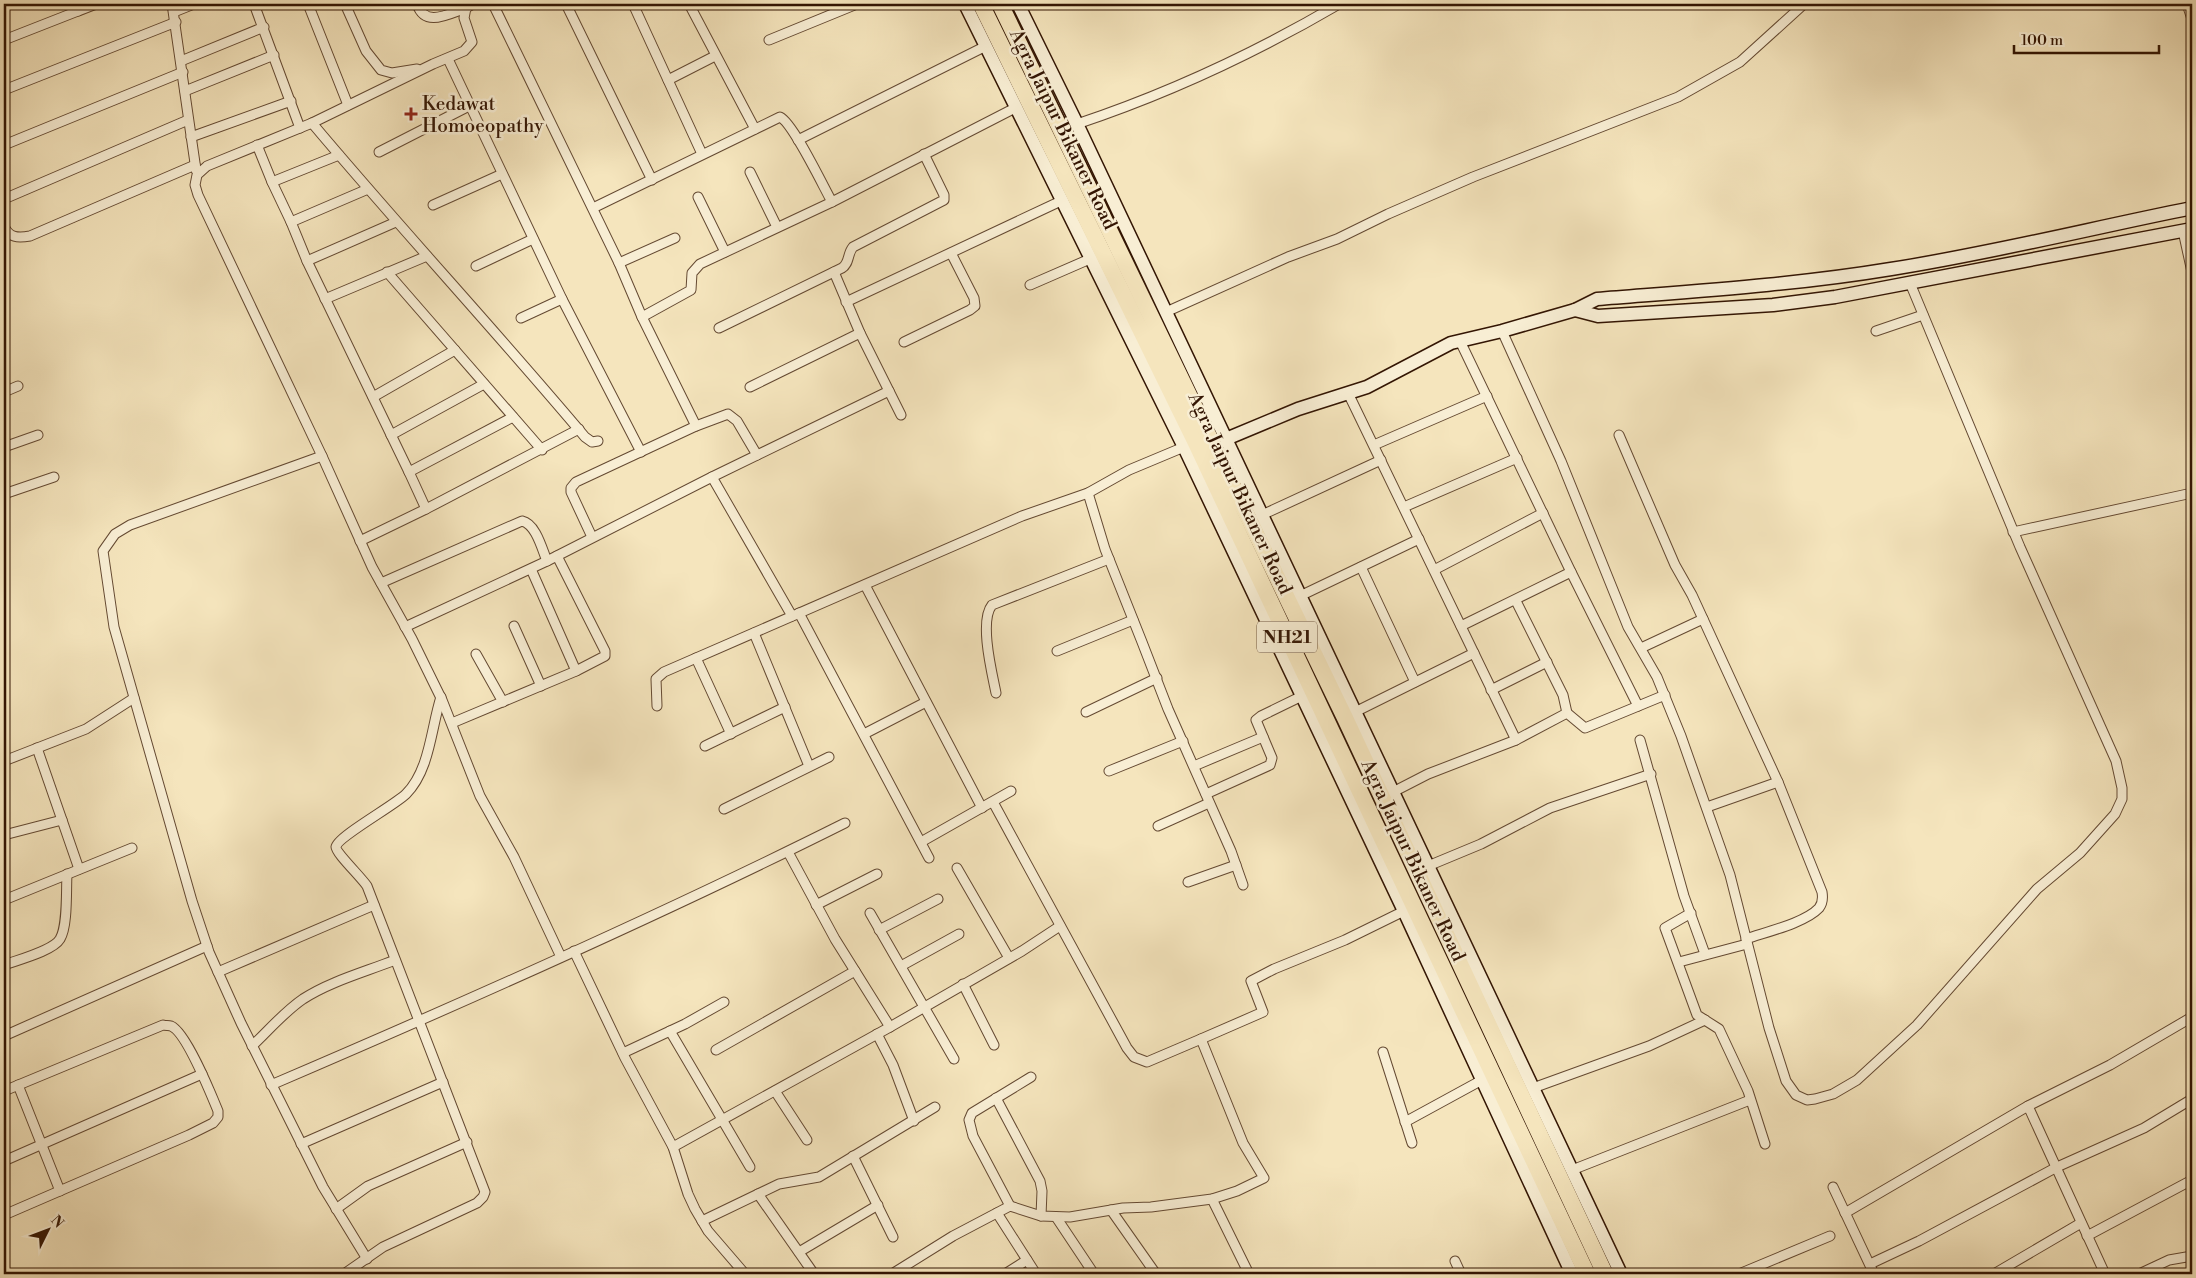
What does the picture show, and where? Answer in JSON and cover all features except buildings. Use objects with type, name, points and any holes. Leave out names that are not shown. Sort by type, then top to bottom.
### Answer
[{"type":"highway","name":"Agra Jaipur Bikaner Road","points":[[981,4],[1196,443],[1587,1274]]},
{"type":"highway","name":"Agra Jaipur Bikaner Road","points":[[1000,4],[1341,709],[1605,1274]]},
{"type":"street","points":[[4,40],[76,7],[96,4]]},
{"type":"street","points":[[194,4],[173,8],[197,175],[195,185],[201,203],[322,456],[380,583],[441,697],[480,796],[514,857],[561,957]]},
{"type":"street","points":[[254,4],[300,128]]},
{"type":"street","points":[[308,4],[348,105]]},
{"type":"street","points":[[345,4],[372,62],[381,70],[392,73],[423,69]]},
{"type":"street","points":[[417,4],[422,15],[426,18],[433,18],[470,6]]},
{"type":"street","points":[[493,4],[696,426]]},
{"type":"street","points":[[566,4],[652,180]]},
{"type":"street","points":[[633,4],[702,154]]},
{"type":"street","points":[[689,4],[755,129]]},
{"type":"street","points":[[769,40],[857,4]]},
{"type":"street","points":[[965,4],[1184,447],[1404,911],[1572,1274]]},
{"type":"street","points":[[1019,4],[1621,1274]]},
{"type":"street","points":[[1077,124],[1129,107],[1187,81],[1298,28],[1339,4]]},
{"type":"street","points":[[1166,312],[1288,257],[1337,239],[1388,214],[1473,177],[1678,98],[1740,62],[1804,4]]},
{"type":"street","points":[[2187,4],[2192,19]]},
{"type":"street","points":[[197,175],[207,166],[312,123],[469,48],[472,42],[464,18],[470,6]]},
{"type":"street","points":[[4,90],[176,22]]},
{"type":"street","points":[[181,61],[264,27]]},
{"type":"street","points":[[798,140],[986,46]]},
{"type":"street","points":[[185,92],[274,56]]},
{"type":"street","points":[[668,80],[715,56]]},
{"type":"street","points":[[448,59],[562,299],[641,452]]},
{"type":"street","points":[[4,145],[183,72]]},
{"type":"street","points":[[191,137],[291,100]]},
{"type":"street","points":[[379,152],[469,106]]},
{"type":"street","points":[[642,317],[687,294],[693,287],[692,273],[696,266],[832,202],[1016,107]]},
{"type":"street","points":[[592,208],[776,118],[782,118],[798,140],[832,202]]},
{"type":"street","points":[[4,199],[188,120]]},
{"type":"street","points":[[312,123],[396,222],[490,325],[579,429],[589,440],[598,441]]},
{"type":"street","points":[[258,145],[272,182],[292,222],[307,261],[426,509]]},
{"type":"street","points":[[719,328],[847,265],[853,247],[945,199],[924,154]]},
{"type":"street","points":[[272,182],[339,155]]},
{"type":"street","points":[[4,226],[12,236],[20,238],[30,236],[195,165]]},
{"type":"street","points":[[750,172],[777,227]]},
{"type":"street","points":[[433,206],[502,174]]},
{"type":"street","points":[[292,222],[368,189]]},
{"type":"street","points":[[698,197],[725,252]]},
{"type":"street","points":[[846,302],[1063,200]]},
{"type":"street","points":[[1226,439],[1298,408],[1367,387],[1451,344],[1575,310],[1598,299],[1794,283],[1892,269],[2018,246],[2192,208]]},
{"type":"street","points":[[307,261],[396,222]]},
{"type":"street","points":[[1575,310],[1598,316],[1773,305],[1910,284],[2121,241],[2188,230],[2192,272]]},
{"type":"street","points":[[619,263],[675,238]]},
{"type":"street","points":[[476,266],[533,239]]},
{"type":"street","points":[[904,342],[975,306],[974,298],[951,253]]},
{"type":"street","points":[[325,298],[427,256]]},
{"type":"street","points":[[1030,286],[1092,258]]},
{"type":"street","points":[[387,272],[542,450]]},
{"type":"street","points":[[834,272],[860,333],[901,415]]},
{"type":"street","points":[[1833,278],[1835,296]]},
{"type":"street","points":[[1502,331],[1561,461],[1628,628],[1657,677],[1665,695],[1730,875],[1786,1081],[1791,1090],[1801,1099],[1815,1099],[1832,1094],[1864,1075],[1917,1025],[2037,890],[2080,853],[2115,814],[2122,799],[2122,788],[2116,761],[2014,532],[1910,284]]},
{"type":"street","points":[[521,318],[562,299]]},
{"type":"street","points":[[1876,331],[1923,316]]},
{"type":"street","points":[[750,387],[860,333]]},
{"type":"street","points":[[1460,341],[1638,706]]},
{"type":"street","points":[[373,397],[455,350]]},
{"type":"street","points":[[391,435],[484,384]]},
{"type":"street","points":[[4,392],[18,386]]},
{"type":"street","points":[[405,627],[558,556],[712,477],[889,391]]},
{"type":"street","points":[[1348,393],[1516,740]]},
{"type":"street","points":[[1374,445],[1487,396]]},
{"type":"street","points":[[592,537],[571,488],[576,482],[723,415],[731,416],[757,455]]},
{"type":"street","points":[[409,472],[513,417]]},
{"type":"street","points":[[360,541],[542,450],[579,429]]},
{"type":"street","points":[[4,447],[38,435]]},
{"type":"street","points":[[1619,435],[1674,565],[1692,595],[1778,782],[1819,883],[1823,898],[1819,908],[1804,918],[1747,942],[1679,962]]},
{"type":"street","points":[[657,706],[656,679],[664,672],[1022,516],[1088,493],[1130,470],[1184,447]]},
{"type":"street","points":[[322,456],[130,524],[115,534],[102,551],[114,627],[207,946],[252,1046],[301,1144],[336,1209],[367,1259]]},
{"type":"street","points":[[1404,507],[1516,458]]},
{"type":"street","points":[[1262,515],[1381,460]]},
{"type":"street","points":[[4,494],[54,477]]},
{"type":"street","points":[[712,477],[796,615],[864,734],[929,858]]},
{"type":"street","points":[[1088,493],[1133,620],[1168,709],[1236,865],[1242,885]]},
{"type":"street","points":[[2014,532],[2192,493]]},
{"type":"street","points":[[1434,570],[1543,513]]},
{"type":"street","points":[[380,583],[522,521],[527,522],[532,527],[547,561]]},
{"type":"street","points":[[1300,596],[1419,539]]},
{"type":"street","points":[[452,723],[576,671],[599,660],[605,654],[558,556]]},
{"type":"street","points":[[996,693],[989,661],[987,623],[987,614],[992,605],[1110,559]]},
{"type":"street","points":[[1361,567],[1415,682]]},
{"type":"street","points":[[531,569],[576,671]]},
{"type":"street","points":[[1461,626],[1516,601],[1571,572]]},
{"type":"street","points":[[865,586],[982,808]]},
{"type":"street","points":[[1516,601],[1564,695],[1567,713],[1585,728],[1665,695]]},
{"type":"street","points":[[1640,648],[1703,619]]},
{"type":"street","points":[[1057,651],[1133,620]]},
{"type":"street","points":[[514,626],[541,686]]},
{"type":"street","points":[[754,633],[809,766]]},
{"type":"street","points":[[476,654],[503,702]]},
{"type":"street","points":[[1356,712],[1474,654]]},
{"type":"street","points":[[696,658],[731,734]]},
{"type":"street","points":[[1492,690],[1547,662]]},
{"type":"street","points":[[1086,712],[1157,678]]},
{"type":"street","points":[[1158,826],[1270,765],[1272,758],[1257,724],[1258,718],[1302,696]]},
{"type":"street","points":[[344,1274],[383,1247],[484,1198],[484,1185],[374,905],[361,876],[338,854],[336,846],[344,837],[406,794],[414,783],[421,771],[441,697]]},
{"type":"street","points":[[4,761],[86,728],[134,698]]},
{"type":"street","points":[[864,734],[926,702]]},
{"type":"street","points":[[705,746],[785,707]]},
{"type":"street","points":[[1393,792],[1428,774],[1516,740],[1567,713]]},
{"type":"street","points":[[1194,766],[1263,737]]},
{"type":"street","points":[[1640,740],[1651,774],[1656,799],[1705,954]]},
{"type":"street","points":[[1109,771],[1183,742]]},
{"type":"street","points":[[37,748],[79,869]]},
{"type":"street","points":[[724,809],[830,757]]},
{"type":"street","points":[[1428,866],[1481,844],[1550,808],[1651,774]]},
{"type":"street","points":[[1707,807],[1778,782]]},
{"type":"street","points":[[921,842],[1011,791]]},
{"type":"street","points":[[992,802],[1127,1048],[1134,1057],[1147,1062],[1263,1012],[1251,981],[1345,940],[1404,911]]},
{"type":"street","points":[[4,835],[62,820]]},
{"type":"street","points":[[272,1085],[419,1022],[717,887],[846,824]]},
{"type":"street","points":[[4,900],[132,848]]},
{"type":"street","points":[[788,852],[816,905],[890,1027]]},
{"type":"street","points":[[1188,882],[1236,865]]},
{"type":"street","points":[[957,868],[1009,958]]},
{"type":"street","points":[[4,965],[51,947],[60,941],[64,931],[67,874]]},
{"type":"street","points":[[816,905],[878,874]]},
{"type":"street","points":[[880,930],[938,899]]},
{"type":"street","points":[[218,972],[374,905]]},
{"type":"street","points":[[870,913],[954,1059]]},
{"type":"street","points":[[1691,913],[1665,928],[1697,1015],[1718,1029],[1750,1100],[1765,1144]]},
{"type":"street","points":[[673,1148],[890,1027],[1060,926]]},
{"type":"street","points":[[900,966],[959,934]]},
{"type":"street","points":[[4,1036],[207,946]]},
{"type":"street","points":[[574,951],[623,1053],[673,1148],[688,1194],[702,1221],[708,1231],[746,1274]]},
{"type":"street","points":[[252,1046],[288,1010],[304,999],[322,989],[395,960]]},
{"type":"street","points":[[716,1050],[855,971]]},
{"type":"street","points":[[963,984],[994,1045]]},
{"type":"street","points":[[623,1053],[670,1031],[724,1002]]},
{"type":"street","points":[[1845,1214],[2028,1106],[2110,1065],[2192,1017]]},
{"type":"street","points":[[1533,1088],[1649,1046],[1705,1020]]},
{"type":"street","points":[[4,1091],[163,1025],[172,1026],[180,1033],[202,1074],[218,1110],[218,1117],[213,1123],[4,1215]]},
{"type":"street","points":[[670,1031],[750,1167]]},
{"type":"street","points":[[877,1034],[894,1065],[914,1120]]},
{"type":"street","points":[[892,1274],[930,1250],[1010,1206],[1042,1216],[1056,1217],[1212,1199],[1237,1191],[1264,1178],[1243,1143],[1201,1040]]},
{"type":"street","points":[[1383,1052],[1412,1143]]},
{"type":"street","points":[[4,1161],[202,1074]]},
{"type":"street","points":[[1010,1206],[973,1136],[969,1120],[972,1113],[1031,1077]]},
{"type":"street","points":[[1405,1122],[1482,1080]]},
{"type":"street","points":[[301,1144],[443,1082]]},
{"type":"street","points":[[18,1085],[60,1191]]},
{"type":"street","points":[[775,1091],[807,1140]]},
{"type":"street","points":[[996,1098],[1040,1181],[1042,1216]]},
{"type":"street","points":[[1870,1264],[1928,1236],[2057,1167],[2144,1128],[2192,1099]]},
{"type":"street","points":[[1572,1170],[1750,1100]]},
{"type":"street","points":[[2028,1106],[2105,1274]]},
{"type":"street","points":[[702,1221],[779,1184],[819,1177],[935,1107]]},
{"type":"street","points":[[336,1209],[368,1186],[466,1142]]},
{"type":"street","points":[[853,1156],[894,1237]]},
{"type":"street","points":[[2087,1236],[2192,1180]]},
{"type":"street","points":[[1833,1187],[1874,1274]]},
{"type":"street","points":[[758,1194],[814,1274]]},
{"type":"street","points":[[1212,1199],[1248,1274]]},
{"type":"street","points":[[799,1252],[878,1206]]},
{"type":"street","points":[[1111,1210],[1156,1274]]},
{"type":"street","points":[[997,1212],[1036,1274]]},
{"type":"street","points":[[1056,1217],[1094,1274]]},
{"type":"street","points":[[1994,1274],[2081,1223]]},
{"type":"street","points":[[1739,1274],[1830,1236]]},
{"type":"street","points":[[2139,1274],[2169,1260],[2192,1256]]},
{"type":"street","points":[[1005,1274],[1027,1260]]},
{"type":"street","points":[[1455,1261],[1461,1274]]},
{"type":"place","name":"Kedawat Homoeopathy","points":[[411,114]]}]
